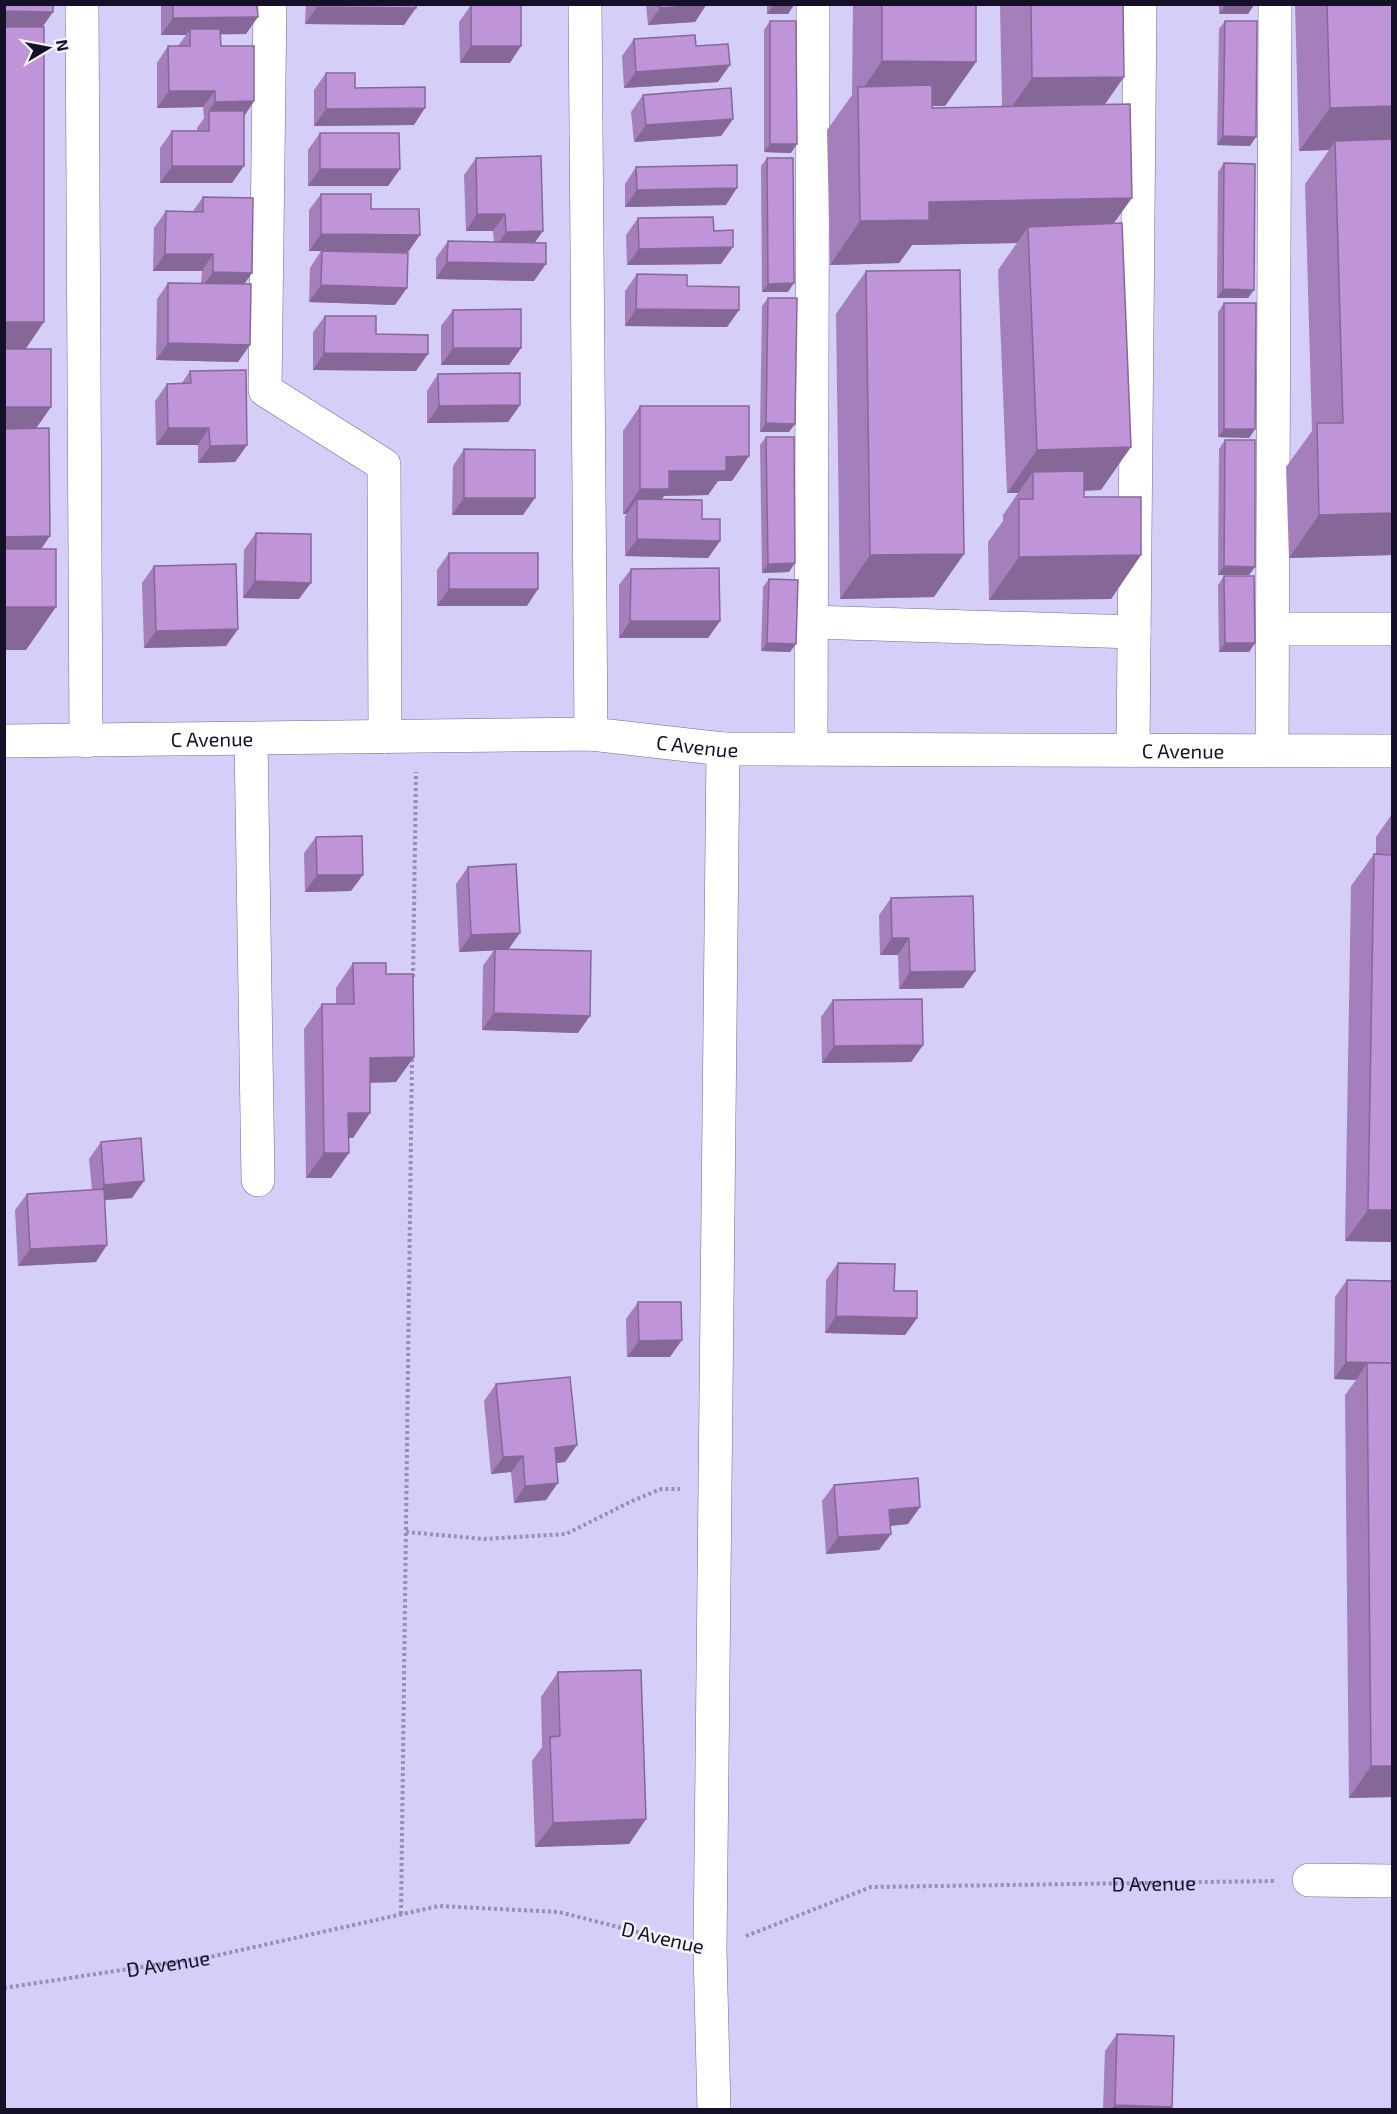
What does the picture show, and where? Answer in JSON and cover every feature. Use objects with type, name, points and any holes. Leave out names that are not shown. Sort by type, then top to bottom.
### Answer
[{"type":"street","points":[[82,4],[86,741]]},
{"type":"street","points":[[270,4],[266,390],[384,465],[401,737]]},
{"type":"street","points":[[585,4],[591,734]]},
{"type":"street","points":[[811,749],[813,4]]},
{"type":"street","points":[[1132,750],[1140,4]]},
{"type":"street","points":[[1272,750],[1275,4]]},
{"type":"street","points":[[811,622],[1134,632]]},
{"type":"street","points":[[1273,628],[1392,629]]},
{"type":"street","name":"C Avenue","points":[[4,741],[591,734],[723,749],[1392,751]]},
{"type":"street","points":[[251,739],[258,1180]]},
{"type":"street","points":[[714,2109],[710,1950],[723,749]]},
{"type":"street","points":[[1309,1880],[1392,1881]]},
{"type":"path","points":[[401,737],[413,984]]},
{"type":"path","points":[[401,1914],[412,1054]]},
{"type":"path","points":[[406,1532],[484,1539],[566,1534],[632,1501],[661,1490],[716,1490]]},
{"type":"path","name":"D Avenue","points":[[4,1988],[214,1956],[439,1906],[559,1912],[710,1950],[871,1887],[1309,1880]]},
{"type":"building","points":[[4,4],[53,4],[53,12],[4,11]]},
{"type":"building","points":[[173,4],[257,4],[258,17],[173,18]]},
{"type":"building","points":[[317,4],[416,4],[416,8],[317,7]]},
{"type":"building","points":[[659,4],[706,4],[706,5],[660,8]]},
{"type":"building","points":[[882,4],[976,4],[976,62],[882,61]]},
{"type":"building","points":[[1031,4],[1123,4],[1124,77],[1032,78]]},
{"type":"building","points":[[1225,4],[1254,4],[1254,5],[1225,6]]},
{"type":"building","points":[[1327,4],[1392,4],[1392,106],[1330,108]]},
{"type":"building","points":[[471,5],[521,5],[521,46],[471,46]]},
{"type":"building","points":[[770,21],[796,21],[797,144],[770,144]]},
{"type":"building","points":[[1225,21],[1257,21],[1256,137],[1223,136]]},
{"type":"building","points":[[4,27],[44,27],[44,322],[4,322]]},
{"type":"building","points":[[190,29],[220,29],[221,46],[254,46],[254,101],[215,102],[215,91],[169,91],[168,46],[190,46]]},
{"type":"building","points":[[695,35],[696,46],[728,44],[730,65],[636,72],[634,39]]},
{"type":"building","points":[[326,73],[355,73],[355,88],[425,87],[425,108],[326,109]]},
{"type":"building","points":[[932,85],[932,108],[1130,104],[1132,198],[929,202],[929,220],[860,221],[858,87]]},
{"type":"building","points":[[731,88],[733,119],[646,125],[643,95]]},
{"type":"building","points":[[209,111],[244,111],[244,166],[172,166],[172,131],[209,131]]},
{"type":"building","points":[[320,133],[399,133],[400,169],[320,169]]},
{"type":"building","points":[[1392,139],[1392,513],[1319,515],[1317,423],[1343,423],[1335,141]]},
{"type":"building","points":[[541,156],[543,231],[506,232],[505,214],[477,214],[476,158]]},
{"type":"building","points":[[767,158],[793,158],[794,283],[768,284]]},
{"type":"building","points":[[1224,163],[1255,164],[1254,290],[1223,289]]},
{"type":"building","points":[[737,165],[737,188],[637,190],[636,167]]},
{"type":"building","points":[[321,194],[371,194],[371,209],[419,209],[420,235],[321,234]]},
{"type":"building","points":[[203,197],[253,198],[252,273],[213,272],[213,254],[165,254],[166,211],[203,212]]},
{"type":"building","points":[[713,217],[714,231],[733,230],[733,247],[639,249],[638,218]]},
{"type":"building","points":[[1122,223],[1131,447],[1037,450],[1028,227]]},
{"type":"building","points":[[448,241],[546,243],[546,264],[447,262]]},
{"type":"building","points":[[322,251],[408,253],[407,288],[321,285]]},
{"type":"building","points":[[960,270],[964,554],[870,555],[866,271]]},
{"type":"building","points":[[637,274],[687,275],[687,286],[739,287],[739,310],[636,309]]},
{"type":"building","points":[[168,283],[251,284],[250,345],[168,343]]},
{"type":"building","points":[[768,298],[797,298],[795,424],[766,423]]},
{"type":"building","points":[[1224,303],[1256,303],[1255,429],[1224,429]]},
{"type":"building","points":[[521,309],[521,348],[453,348],[453,310]]},
{"type":"building","points":[[325,316],[376,316],[376,334],[428,335],[428,354],[324,353]]},
{"type":"building","points":[[4,349],[51,349],[51,407],[4,407]]},
{"type":"building","points":[[246,370],[247,445],[210,446],[209,428],[168,428],[167,384],[191,383],[190,371]]},
{"type":"building","points":[[520,373],[520,405],[439,406],[438,374]]},
{"type":"building","points":[[640,406],[749,406],[749,456],[726,457],[726,471],[669,471],[669,489],[640,489]]},
{"type":"building","points":[[49,428],[50,536],[4,537],[4,429]]},
{"type":"building","points":[[766,437],[794,437],[795,563],[768,564]]},
{"type":"building","points":[[1225,440],[1255,440],[1255,567],[1224,566]]},
{"type":"building","points":[[464,449],[535,450],[535,498],[464,498]]},
{"type":"building","points":[[1084,471],[1084,497],[1141,497],[1141,555],[1019,557],[1019,499],[1033,499],[1033,472]]},
{"type":"building","points":[[637,499],[702,500],[702,519],[720,519],[720,541],[637,539]]},
{"type":"building","points":[[256,533],[311,534],[311,583],[255,581]]},
{"type":"building","points":[[4,549],[56,549],[56,607],[4,607]]},
{"type":"building","points":[[449,553],[538,553],[538,589],[449,589]]},
{"type":"building","points":[[236,564],[238,629],[156,631],[154,566]]},
{"type":"building","points":[[719,568],[720,621],[630,621],[631,569]]},
{"type":"building","points":[[1224,576],[1254,576],[1255,643],[1225,643]]},
{"type":"building","points":[[769,579],[798,580],[796,644],[767,643]]},
{"type":"building","points":[[362,836],[363,875],[317,875],[316,837]]},
{"type":"building","points":[[1374,854],[1392,855],[1392,1210],[1368,1210]]},
{"type":"building","points":[[516,864],[520,933],[471,935],[468,867]]},
{"type":"building","points":[[973,896],[975,971],[910,972],[909,938],[892,938],[891,898]]},
{"type":"building","points":[[495,949],[591,951],[590,1016],[494,1013]]},
{"type":"building","points":[[353,963],[386,963],[386,974],[413,974],[414,1057],[370,1058],[370,1113],[348,1113],[349,1153],[324,1153],[322,1004],[354,1004]]},
{"type":"building","points":[[922,999],[923,1045],[834,1046],[833,1000]]},
{"type":"building","points":[[141,1138],[144,1181],[104,1185],[101,1142]]},
{"type":"building","points":[[104,1189],[107,1245],[30,1249],[27,1194]]},
{"type":"building","points":[[838,1263],[895,1264],[894,1291],[917,1291],[917,1318],[836,1316]]},
{"type":"building","points":[[1347,1280],[1392,1281],[1392,1363],[1346,1362]]},
{"type":"building","points":[[638,1302],[681,1302],[682,1340],[639,1341]]},
{"type":"building","points":[[1367,1363],[1392,1363],[1392,1766],[1371,1766]]},
{"type":"building","points":[[570,1377],[577,1445],[555,1448],[558,1483],[525,1486],[523,1456],[503,1457],[496,1384]]},
{"type":"building","points":[[918,1478],[920,1507],[889,1510],[891,1534],[838,1537],[834,1485]]},
{"type":"building","points":[[641,1670],[646,1819],[553,1823],[550,1737],[560,1736],[558,1672]]},
{"type":"building","points":[[1117,2034],[1174,2036],[1172,2107],[1115,2105]]}]
